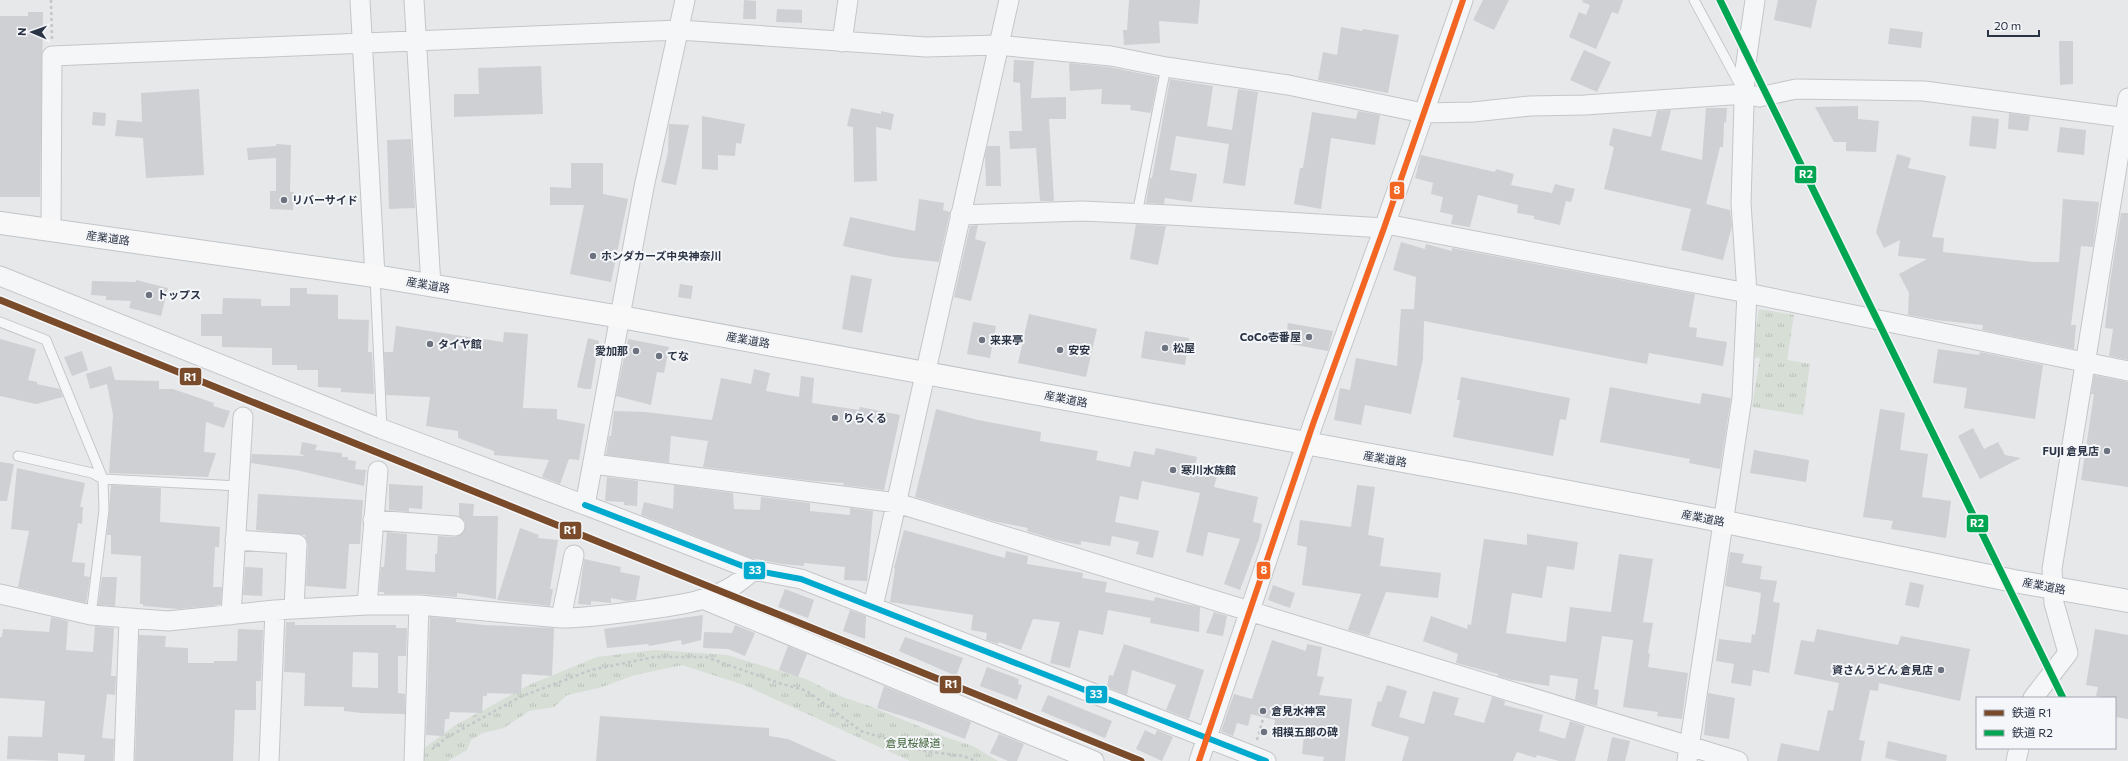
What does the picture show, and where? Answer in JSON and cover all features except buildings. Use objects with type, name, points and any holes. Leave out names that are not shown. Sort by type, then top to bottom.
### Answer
[{"type":"main road","name":"産業道路","points":[[0,223],[375,276],[621,317],[924,372],[1722,522],[2052,588],[2128,601]]},
{"type":"street","points":[[360,0],[375,276]]},
{"type":"street","points":[[414,0],[431,286]]},
{"type":"street","points":[[585,505],[644,187],[685,0]]},
{"type":"street","points":[[842,42],[848,0]]},
{"type":"street","points":[[873,607],[997,45],[1009,0]]},
{"type":"street","points":[[1199,761],[1249,609],[1385,226],[1463,0]]},
{"type":"street","points":[[1688,754],[1742,398],[1747,292],[1741,203],[1747,48],[1755,0]]},
{"type":"street","points":[[51,230],[52,56],[679,30],[926,47],[997,45],[1111,56],[1166,67],[1288,85],[1423,113],[1473,112],[1530,106],[1585,105],[1745,94],[1759,97],[1796,89],[1924,91],[2127,118]]},
{"type":"street","points":[[2034,697],[2068,653],[2054,603],[2052,569],[2127,118],[2128,98]]},
{"type":"street","points":[[960,215],[1082,211],[1385,226],[1747,292],[2128,371]]},
{"type":"street","points":[[0,276],[382,429],[753,570],[801,579],[1266,761]]},
{"type":"street","points":[[231,615],[243,417]]},
{"type":"street","points":[[593,464],[897,503],[1249,609],[1688,754],[1738,761]]},
{"type":"street","points":[[367,605],[378,471]]},
{"type":"street","points":[[373,520],[455,526]]},
{"type":"street","points":[[236,540],[297,544],[294,609]]},
{"type":"street","points":[[561,618],[574,555]]},
{"type":"street","points":[[0,594],[91,615],[168,621],[275,610],[367,605],[419,605],[561,618],[584,618],[705,600],[741,582],[753,570]]},
{"type":"street","points":[[705,600],[1094,761]]},
{"type":"street","points":[[419,605],[421,756]]},
{"type":"street","points":[[269,761],[275,610]]},
{"type":"street","points":[[124,761],[129,619]]},
{"type":"street","points":[[2016,761],[2019,749]]},
{"type":"lane","points":[[1694,0],[1745,94]]},
{"type":"lane","points":[[1137,214],[1166,67]]},
{"type":"lane","points":[[375,276],[382,429]]},
{"type":"lane","points":[[0,322],[46,340],[103,479],[104,510],[91,615]]},
{"type":"lane","points":[[18,456],[92,474],[103,479],[239,486]]},
{"type":"path","points":[[51,0],[52,56]]},
{"type":"path","points":[[421,756],[446,738],[520,697],[591,670],[654,656],[706,657],[779,684],[807,691],[861,731],[924,751],[964,756],[977,761]]},
{"type":"path","points":[[1259,733],[1262,719]]},
{"type":"green space","points":[[1759,309],[1794,315],[1787,360],[1810,364],[1803,415],[1752,407],[1760,358],[1752,357]]},
{"type":"green space","name":"倉見桜緑道","points":[[654,650],[727,655],[806,679],[840,696],[872,707],[945,737],[973,746],[998,761],[910,761],[744,685],[682,665],[635,675],[599,688],[567,695],[554,707],[529,711],[504,728],[483,733],[471,740],[467,750],[448,761],[407,761],[454,726],[529,685],[597,657]]},
{"type":"rail line","name":"R2","points":[[1720,0],[2063,697]]},
{"type":"rail line","name":"R1","points":[[0,300],[1141,761]]},
{"type":"transit line","name":"8","points":[[1199,761],[1313,424],[1384,228],[1463,0]]},
{"type":"transit line","name":"33","points":[[585,505],[753,570],[801,579],[1266,761]]},
{"type":"place","name":"リバーサイド","points":[[284,200]]},
{"type":"place","name":"ホンダカーズ中央神奈川","points":[[593,256]]},
{"type":"place","name":"トップス","points":[[149,295]]},
{"type":"place","name":"CoCo壱番屋","points":[[1309,337]]},
{"type":"place","name":"来来亭","points":[[982,340]]},
{"type":"place","name":"タイヤ館","points":[[430,344]]},
{"type":"place","name":"松屋","points":[[1165,348]]},
{"type":"place","name":"安安","points":[[1060,350]]},
{"type":"place","name":"愛加那","points":[[636,351]]},
{"type":"place","name":"てな","points":[[659,356]]},
{"type":"place","name":"りらくる","points":[[835,418]]},
{"type":"place","name":"FUJI 倉見店","points":[[2107,451]]},
{"type":"place","name":"寒川水族館","points":[[1173,470]]},
{"type":"place","name":"資さんうどん 倉見店","points":[[1941,670]]},
{"type":"place","name":"倉見水神宮","points":[[1263,711]]},
{"type":"place","name":"相模五郎の碑","points":[[1264,732]]}]
